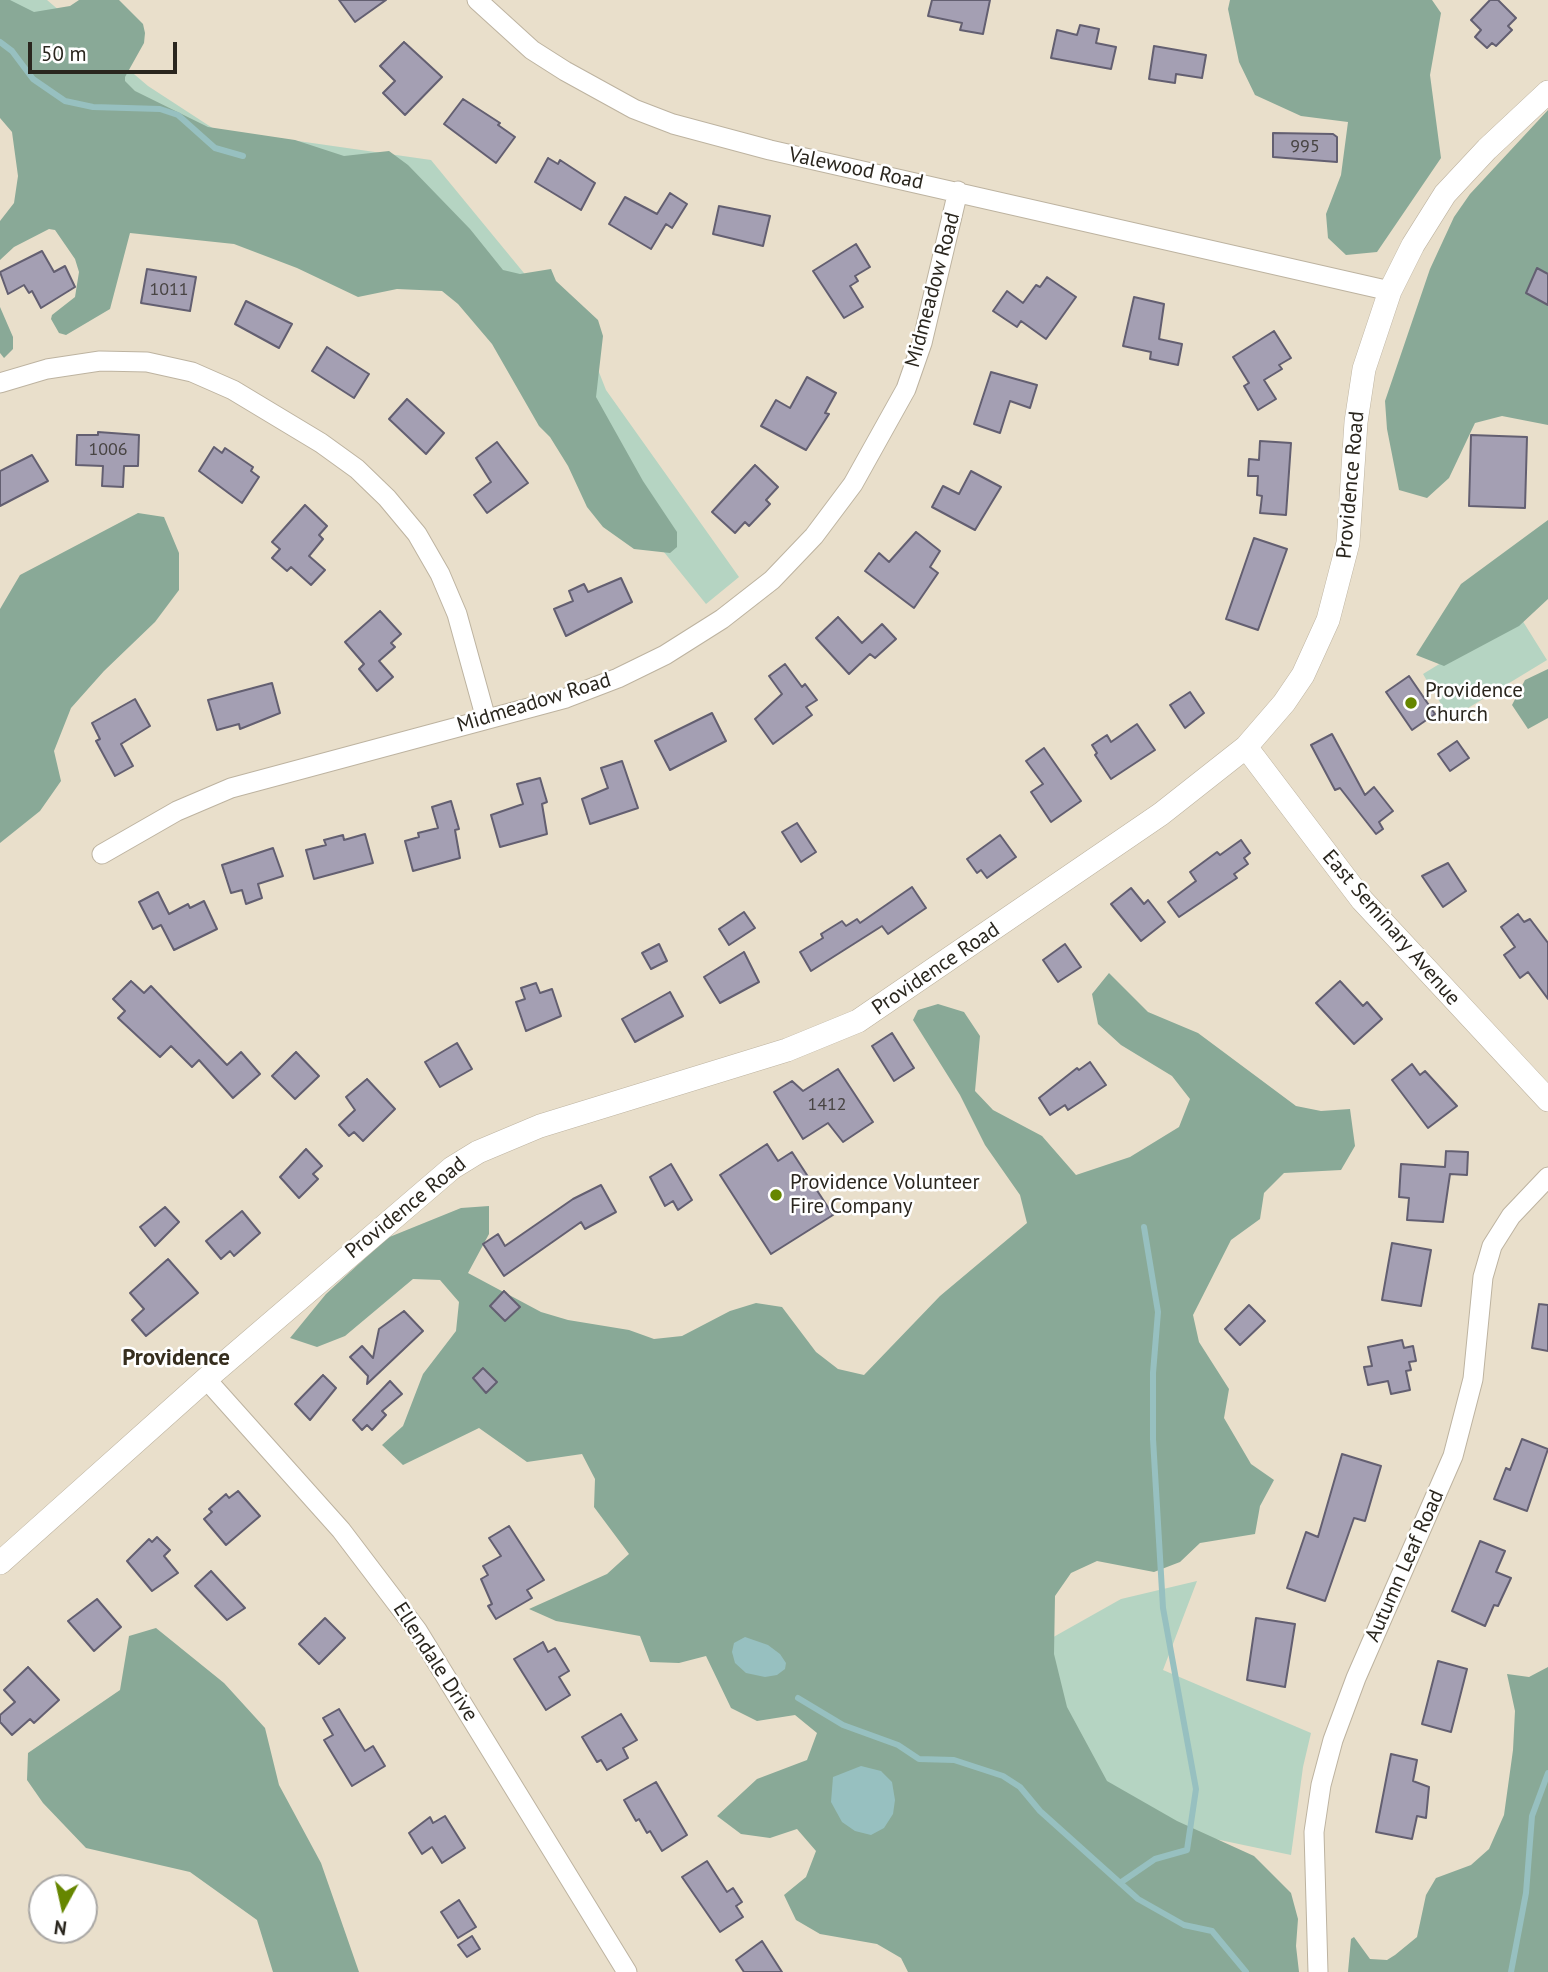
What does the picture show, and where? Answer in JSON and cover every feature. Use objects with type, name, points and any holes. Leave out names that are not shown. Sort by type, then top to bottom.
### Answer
[{"type":"street","name":"Valewood Road","points":[[477,0],[532,50],[593,88],[634,109],[711,136],[1390,291]]},
{"type":"street","name":"Providence Road","points":[[0,1563],[428,1185],[469,1157],[540,1126],[800,1045],[858,1021],[1161,814],[1246,747],[1284,704],[1303,675],[1328,620],[1348,543],[1356,422],[1364,369],[1390,291],[1413,245],[1445,194],[1487,149],[1548,92]]},
{"type":"street","name":"Midmeadow Road","points":[[102,854],[177,811],[231,788],[566,698],[618,678],[665,654],[722,619],[772,580],[814,536],[853,484],[906,389],[926,331],[958,191]]},
{"type":"street","points":[[0,383],[47,369],[100,361],[147,362],[192,372],[233,390],[321,443],[357,469],[387,498],[417,534],[440,574],[457,614],[486,719]]},
{"type":"street","name":"East Seminary Avenue","points":[[1246,747],[1362,900],[1548,1100]]},
{"type":"street","name":"Autumn Leaf Road","points":[[1318,1972],[1314,1832],[1321,1785],[1333,1740],[1458,1444],[1473,1379],[1483,1277],[1492,1246],[1511,1216],[1548,1177]]},
{"type":"street","name":"Ellendale Drive","points":[[206,1379],[341,1530],[417,1630],[627,1972]]},
{"type":"green space","points":[[0,0],[47,0],[148,86],[214,129],[431,160],[593,357],[606,390],[739,577],[706,604],[570,436],[401,199],[213,171]]},
{"type":"green space","points":[[0,0],[10,0],[34,12],[70,6],[79,0],[119,0],[143,24],[145,33],[144,43],[125,77],[125,81],[135,91],[208,127],[295,140],[344,156],[389,151],[408,165],[470,229],[503,270],[520,274],[551,269],[556,281],[598,320],[603,336],[596,397],[643,481],[677,532],[677,547],[670,553],[634,549],[603,527],[587,507],[568,466],[550,437],[539,426],[492,344],[458,304],[442,291],[397,289],[358,297],[297,268],[234,244],[130,233],[110,309],[66,335],[59,333],[51,319],[52,315],[75,297],[79,272],[75,259],[55,230],[49,229],[14,247],[0,260],[0,221],[14,203],[18,176],[12,132],[0,118]]},
{"type":"green space","points":[[1230,0],[1432,0],[1441,13],[1430,75],[1441,158],[1377,252],[1346,255],[1328,238],[1326,214],[1341,175],[1348,122],[1301,116],[1255,95],[1239,62],[1228,9]]},
{"type":"green space","points":[[1548,110],[1548,425],[1502,416],[1475,423],[1449,478],[1427,498],[1399,490],[1387,429],[1385,401],[1430,269],[1454,217],[1470,194]]},
{"type":"green space","points":[[0,307],[13,337],[13,349],[4,358],[0,353]]},
{"type":"green space","points":[[138,513],[164,517],[179,553],[179,590],[155,622],[104,671],[71,708],[54,751],[61,781],[40,811],[0,843],[0,609],[20,575]]},
{"type":"green space","points":[[1548,520],[1548,599],[1519,626],[1444,666],[1416,655],[1461,584]]},
{"type":"green space","points":[[1519,615],[1547,660],[1450,719],[1423,674]]},
{"type":"green space","points":[[1548,669],[1548,718],[1528,729],[1512,705],[1525,680]]},
{"type":"green space","points":[[1109,973],[1148,1012],[1198,1033],[1296,1106],[1321,1111],[1350,1109],[1355,1146],[1341,1170],[1284,1173],[1264,1193],[1260,1219],[1231,1240],[1193,1315],[1199,1342],[1229,1389],[1224,1418],[1251,1464],[1274,1480],[1260,1506],[1255,1534],[1200,1543],[1180,1562],[1154,1572],[1097,1561],[1071,1573],[1055,1596],[1054,1654],[1067,1707],[1107,1781],[1177,1821],[1254,1856],[1291,1893],[1298,1919],[1296,1946],[1299,1972],[908,1972],[901,1958],[877,1944],[820,1934],[796,1920],[784,1895],[806,1877],[816,1851],[797,1829],[770,1838],[741,1834],[717,1816],[757,1779],[807,1760],[817,1733],[795,1715],[757,1721],[731,1708],[706,1656],[679,1663],[650,1662],[640,1636],[556,1621],[529,1609],[607,1574],[629,1554],[594,1507],[595,1479],[582,1454],[527,1462],[479,1428],[403,1465],[382,1445],[403,1426],[423,1374],[456,1331],[459,1302],[440,1280],[413,1279],[345,1336],[317,1347],[290,1338],[326,1294],[387,1238],[461,1208],[489,1206],[489,1234],[468,1273],[541,1312],[568,1320],[629,1330],[654,1339],[682,1336],[730,1311],[756,1303],[782,1307],[816,1352],[838,1369],[864,1375],[940,1296],[1027,1223],[1020,1195],[985,1145],[960,1095],[913,1020],[918,1010],[938,1004],[964,1012],[980,1036],[975,1091],[993,1110],[1042,1136],[1076,1175],[1130,1157],[1179,1127],[1190,1099],[1172,1076],[1121,1045],[1098,1024],[1092,994]]},
{"type":"green space","points":[[1197,1581],[1163,1670],[1311,1733],[1303,1767],[1291,1855],[1101,1815],[1025,1653],[1121,1599]]},
{"type":"green space","points":[[156,1628],[224,1683],[265,1728],[279,1785],[321,1863],[359,1972],[273,1972],[257,1920],[190,1872],[86,1848],[43,1803],[27,1780],[28,1753],[120,1690],[129,1636]]},
{"type":"green space","points":[[1548,1667],[1548,1972],[1348,1972],[1351,1939],[1354,1937],[1370,1959],[1387,1960],[1395,1955],[1417,1937],[1426,1895],[1436,1878],[1471,1865],[1489,1849],[1504,1815],[1513,1750],[1515,1711],[1507,1674],[1529,1677]]},
{"type":"water","points":[[745,1637],[768,1645],[780,1654],[786,1663],[785,1669],[777,1675],[765,1677],[746,1673],[735,1663],[732,1652],[734,1643]]},
{"type":"water","points":[[861,1766],[881,1771],[892,1782],[895,1800],[893,1814],[884,1828],[871,1835],[855,1831],[842,1822],[831,1802],[833,1777]]},
{"type":"building","points":[[339,0],[386,0],[355,22]]},
{"type":"building","points":[[932,0],[990,0],[983,34],[960,30],[962,23],[928,16]]},
{"type":"building","points":[[1490,0],[1498,0],[1516,18],[1508,26],[1512,30],[1496,46],[1492,43],[1487,48],[1475,37],[1481,30],[1471,20]]},
{"type":"building","points":[[1080,25],[1099,29],[1096,43],[1116,47],[1111,69],[1051,58],[1057,30],[1077,35]]},
{"type":"building","points":[[404,42],[442,77],[405,115],[383,93],[395,81],[380,66]]},
{"type":"building","points":[[1154,46],[1206,55],[1202,78],[1176,74],[1175,83],[1149,79]]},
{"type":"building","points":[[463,99],[500,123],[498,125],[515,137],[496,163],[444,124]]},
{"type":"building","points":[[1273,133],[1333,134],[1337,137],[1337,162],[1273,157]]},
{"type":"building","points":[[548,158],[558,164],[560,160],[595,183],[581,210],[535,182]]},
{"type":"building","points":[[670,193],[687,204],[672,228],[666,224],[651,249],[609,224],[625,197],[657,214]]},
{"type":"building","points":[[719,206],[770,216],[763,246],[713,234]]},
{"type":"building","points":[[856,244],[870,267],[855,276],[858,281],[850,286],[863,307],[844,318],[813,271]]},
{"type":"building","points":[[42,251],[54,272],[65,266],[75,287],[41,308],[32,291],[29,293],[24,285],[8,294],[0,272]]},
{"type":"building","points":[[1537,268],[1548,274],[1548,305],[1526,293]]},
{"type":"building","points":[[147,269],[196,277],[190,311],[141,303]]},
{"type":"building","points":[[1047,277],[1076,297],[1046,339],[1021,321],[1017,327],[993,311],[1007,291],[1023,303],[1036,285],[1040,287]]},
{"type":"building","points":[[1134,297],[1164,304],[1159,339],[1182,344],[1178,365],[1150,359],[1151,352],[1123,346]]},
{"type":"building","points":[[246,301],[292,324],[279,348],[235,324]]},
{"type":"building","points":[[1274,331],[1291,358],[1279,365],[1282,369],[1264,380],[1276,399],[1258,410],[1244,386],[1249,383],[1233,357]]},
{"type":"building","points":[[327,347],[369,374],[354,398],[312,371]]},
{"type":"building","points":[[991,372],[1037,385],[1030,408],[1010,401],[1000,433],[974,424]]},
{"type":"building","points":[[807,377],[836,393],[825,413],[829,414],[806,450],[761,426],[776,400],[790,408]]},
{"type":"building","points":[[407,399],[444,433],[426,454],[389,419]]},
{"type":"building","points":[[98,432],[139,435],[138,466],[124,466],[123,487],[102,486],[103,466],[76,465],[77,435],[98,435]]},
{"type":"building","points":[[1471,435],[1527,437],[1525,508],[1469,506]]},
{"type":"building","points":[[1260,441],[1291,443],[1286,515],[1260,513],[1262,496],[1257,495],[1258,476],[1248,476],[1249,459],[1259,460]]},
{"type":"building","points":[[497,442],[528,483],[487,513],[474,495],[491,482],[476,458]]},
{"type":"building","points":[[214,447],[222,453],[225,448],[253,467],[251,471],[259,477],[242,503],[199,471]]},
{"type":"building","points":[[32,455],[48,481],[0,506],[0,471]]},
{"type":"building","points":[[755,465],[778,487],[766,500],[770,504],[749,526],[745,522],[735,533],[712,512]]},
{"type":"building","points":[[971,471],[1001,487],[975,530],[932,507],[943,486],[959,494]]},
{"type":"building","points":[[305,505],[327,526],[319,535],[323,539],[309,556],[325,570],[311,585],[291,567],[287,571],[272,558],[280,549],[272,542]]},
{"type":"building","points":[[916,532],[940,551],[930,567],[938,573],[914,608],[865,571],[879,553],[889,562]]},
{"type":"building","points":[[1254,538],[1287,549],[1258,630],[1226,619]]},
{"type":"building","points":[[621,578],[632,602],[566,636],[554,609],[573,601],[569,591],[584,584],[588,592]]},
{"type":"building","points":[[380,611],[401,634],[391,643],[395,647],[379,661],[393,677],[377,691],[359,669],[364,664],[345,642]]},
{"type":"building","points":[[838,617],[862,643],[882,624],[896,639],[875,658],[870,654],[849,674],[816,638]]},
{"type":"building","points":[[785,664],[802,687],[805,684],[817,700],[806,707],[812,715],[773,744],[755,719],[782,694],[769,676]]},
{"type":"building","name":"Providence Church","points":[[1409,676],[1435,714],[1412,730],[1386,692]]},
{"type":"building","points":[[272,683],[280,713],[240,729],[239,724],[217,730],[208,700]]},
{"type":"building","points":[[1190,692],[1204,713],[1185,728],[1170,705]]},
{"type":"building","points":[[135,699],[150,726],[121,744],[133,766],[115,776],[96,741],[100,739],[92,723]]},
{"type":"building","points":[[712,713],[726,741],[670,770],[655,741]]},
{"type":"building","points":[[1137,724],[1155,750],[1111,779],[1095,755],[1097,753],[1092,745],[1107,735],[1111,742]]},
{"type":"building","points":[[1332,734],[1365,795],[1374,787],[1393,811],[1379,822],[1383,829],[1376,834],[1340,788],[1335,790],[1311,745]]},
{"type":"building","points":[[1457,741],[1469,758],[1450,771],[1438,754]]},
{"type":"building","points":[[1044,748],[1081,801],[1051,822],[1031,792],[1043,784],[1026,761]]},
{"type":"building","points":[[622,761],[638,808],[590,824],[582,799],[608,788],[601,768]]},
{"type":"building","points":[[540,778],[547,802],[542,804],[547,834],[500,847],[491,815],[523,804],[517,784]]},
{"type":"building","points":[[451,801],[459,829],[455,830],[460,858],[413,871],[405,841],[419,837],[418,833],[438,828],[432,807]]},
{"type":"building","points":[[797,823],[816,852],[801,862],[782,832]]},
{"type":"building","points":[[365,834],[373,863],[314,879],[306,850],[326,845],[324,840],[343,835],[344,840]]},
{"type":"building","points":[[1000,835],[1016,857],[987,878],[981,870],[977,873],[967,859]]},
{"type":"building","points":[[1241,840],[1250,853],[1244,858],[1248,864],[1234,874],[1237,878],[1179,917],[1168,902],[1196,881],[1190,872],[1217,852],[1220,855]]},
{"type":"building","points":[[273,848],[283,876],[258,884],[262,898],[246,904],[242,890],[231,893],[222,865]]},
{"type":"building","points":[[1448,863],[1466,891],[1443,907],[1422,876]]},
{"type":"building","points":[[912,887],[926,908],[888,934],[882,926],[811,971],[800,952],[823,938],[821,934],[842,921],[846,926],[857,919],[860,923]]},
{"type":"building","points":[[1131,888],[1144,904],[1148,900],[1165,922],[1141,941],[1111,904]]},
{"type":"building","points":[[158,892],[169,914],[188,904],[190,908],[204,901],[217,929],[174,950],[161,925],[153,929],[139,902]]},
{"type":"building","points":[[744,912],[755,928],[729,945],[719,929]]},
{"type":"building","points":[[1518,914],[1524,922],[1530,919],[1548,943],[1548,999],[1528,972],[1520,978],[1504,955],[1515,947],[1501,927]]},
{"type":"building","points":[[659,944],[667,961],[651,969],[642,953]]},
{"type":"building","points":[[1065,944],[1081,967],[1058,982],[1043,960]]},
{"type":"building","points":[[744,952],[759,982],[720,1003],[704,977]]},
{"type":"building","points":[[131,981],[144,993],[151,986],[227,1065],[241,1052],[260,1074],[233,1098],[199,1060],[192,1067],[171,1046],[160,1057],[118,1018],[125,1011],[113,999]]},
{"type":"building","points":[[1340,981],[1363,1006],[1367,1002],[1382,1019],[1354,1044],[1316,1003]]},
{"type":"building","points":[[536,983],[540,993],[552,989],[561,1016],[526,1031],[516,1002],[525,999],[521,988]]},
{"type":"building","points":[[670,992],[683,1016],[635,1042],[622,1019]]},
{"type":"building","points":[[892,1033],[914,1068],[894,1081],[872,1046]]},
{"type":"building","points":[[457,1043],[472,1069],[440,1087],[425,1062]]},
{"type":"building","points":[[296,1052],[319,1076],[295,1099],[272,1076]]},
{"type":"building","points":[[1090,1062],[1106,1085],[1068,1110],[1065,1105],[1050,1115],[1039,1098],[1077,1068],[1079,1070]]},
{"type":"building","points":[[1412,1064],[1420,1075],[1425,1071],[1457,1106],[1428,1128],[1392,1080]]},
{"type":"building","points":[[838,1069],[873,1122],[843,1142],[828,1123],[803,1139],[774,1092],[792,1081],[803,1091]]},
{"type":"building","points":[[367,1079],[395,1109],[363,1141],[354,1132],[349,1136],[339,1125],[355,1110],[346,1097]]},
{"type":"building","name":"Providence Volunteer Fire Company","points":[[767,1144],[778,1161],[792,1152],[833,1215],[771,1254],[720,1175]]},
{"type":"building","points":[[306,1149],[322,1166],[313,1174],[318,1179],[299,1198],[280,1177]]},
{"type":"building","points":[[1446,1151],[1468,1152],[1467,1175],[1450,1174],[1443,1222],[1407,1220],[1409,1198],[1399,1197],[1401,1164],[1445,1167]]},
{"type":"building","points":[[671,1164],[692,1200],[678,1210],[673,1201],[665,1206],[650,1177]]},
{"type":"building","points":[[601,1185],[616,1212],[585,1229],[581,1222],[504,1276],[483,1244],[498,1234],[505,1246],[573,1199]]},
{"type":"building","points":[[165,1207],[179,1222],[155,1246],[140,1227]]},
{"type":"building","points":[[242,1211],[260,1233],[234,1256],[230,1251],[221,1259],[206,1241]]},
{"type":"building","points":[[1392,1243],[1431,1250],[1421,1306],[1382,1300]]},
{"type":"building","points":[[168,1259],[198,1293],[146,1336],[132,1320],[144,1309],[130,1293]]},
{"type":"building","points":[[504,1291],[520,1307],[505,1321],[490,1306]]},
{"type":"building","points":[[1539,1304],[1548,1305],[1548,1351],[1532,1348]]},
{"type":"building","points":[[1249,1305],[1265,1321],[1240,1345],[1225,1329]]},
{"type":"building","points":[[404,1311],[423,1331],[367,1384],[368,1376],[350,1357],[362,1346],[373,1358],[379,1329]]},
{"type":"building","points":[[1402,1340],[1404,1348],[1413,1346],[1416,1361],[1409,1362],[1411,1370],[1406,1371],[1410,1390],[1391,1394],[1388,1381],[1368,1385],[1364,1367],[1372,1366],[1368,1347]]},
{"type":"building","points":[[483,1368],[497,1382],[486,1393],[473,1378]]},
{"type":"building","points":[[323,1375],[336,1388],[310,1420],[295,1404]]},
{"type":"building","points":[[390,1381],[402,1394],[382,1411],[386,1415],[372,1430],[367,1425],[362,1430],[353,1420]]},
{"type":"building","points":[[1522,1439],[1548,1449],[1527,1511],[1494,1499],[1506,1468],[1510,1470]]},
{"type":"building","points":[[1342,1454],[1381,1466],[1365,1521],[1354,1518],[1325,1601],[1287,1588],[1306,1532],[1318,1537]]},
{"type":"building","points":[[238,1491],[260,1516],[226,1545],[204,1519],[212,1512],[209,1509],[226,1494],[229,1498]]},
{"type":"building","points":[[509,1526],[544,1580],[527,1590],[532,1598],[496,1619],[488,1606],[492,1604],[481,1579],[488,1575],[483,1566],[501,1556],[489,1538]]},
{"type":"building","points":[[157,1537],[170,1550],[164,1556],[178,1573],[152,1591],[127,1561],[149,1539],[152,1542]]},
{"type":"building","points":[[1480,1541],[1505,1551],[1496,1572],[1511,1578],[1485,1626],[1452,1611]]},
{"type":"building","points":[[211,1571],[245,1608],[227,1620],[195,1586]]},
{"type":"building","points":[[97,1599],[121,1627],[94,1651],[68,1621]]},
{"type":"building","points":[[325,1618],[345,1638],[319,1664],[299,1644]]},
{"type":"building","points":[[1256,1618],[1295,1624],[1285,1687],[1247,1680]]},
{"type":"building","points":[[543,1642],[548,1652],[555,1648],[569,1671],[559,1677],[570,1695],[546,1710],[514,1659]]},
{"type":"building","points":[[1438,1661],[1467,1669],[1451,1732],[1422,1724]]},
{"type":"building","points":[[28,1667],[59,1700],[34,1723],[30,1719],[12,1735],[0,1722],[0,1715],[15,1702],[4,1690]]},
{"type":"building","points":[[339,1709],[365,1751],[373,1746],[385,1766],[352,1786],[324,1740],[333,1735],[323,1718]]},
{"type":"building","points":[[621,1714],[637,1740],[623,1748],[628,1758],[607,1770],[601,1760],[597,1762],[582,1737]]},
{"type":"building","points":[[1391,1754],[1417,1760],[1413,1781],[1429,1787],[1426,1818],[1417,1816],[1412,1839],[1376,1832]]},
{"type":"building","points":[[656,1782],[687,1835],[662,1851],[650,1831],[647,1833],[639,1819],[636,1821],[624,1800]]},
{"type":"building","points":[[445,1816],[465,1848],[442,1863],[432,1847],[422,1854],[409,1833],[430,1817],[433,1823]]},
{"type":"building","points":[[707,1861],[727,1892],[733,1888],[742,1902],[736,1906],[743,1917],[720,1932],[682,1877]]},
{"type":"building","points":[[459,1900],[476,1927],[458,1938],[441,1912]]},
{"type":"building","points":[[472,1936],[480,1949],[467,1957],[458,1945]]},
{"type":"building","points":[[762,1941],[782,1972],[744,1972],[736,1960]]},
{"type":"waterway","points":[[0,42],[12,51],[33,79],[65,101],[93,107],[160,109],[178,115],[215,148],[243,156]]},
{"type":"waterway","points":[[1120,1883],[1155,1859],[1187,1850],[1196,1789],[1163,1608],[1153,1439],[1153,1373],[1158,1312],[1144,1227]]},
{"type":"waterway","points":[[798,1698],[843,1725],[898,1745],[919,1759],[954,1760],[1003,1776],[1020,1787],[1040,1811],[1138,1899],[1184,1925],[1212,1931],[1246,1972]]},
{"type":"waterway","points":[[1511,1972],[1526,1893],[1532,1816],[1548,1773]]},
{"type":"place","name":"Providence Church","points":[[1411,703]]},
{"type":"place","name":"Providence Volunteer Fire Company","points":[[776,1195]]},
{"type":"district","name":"Providence","points":[[176,1358]]}]
